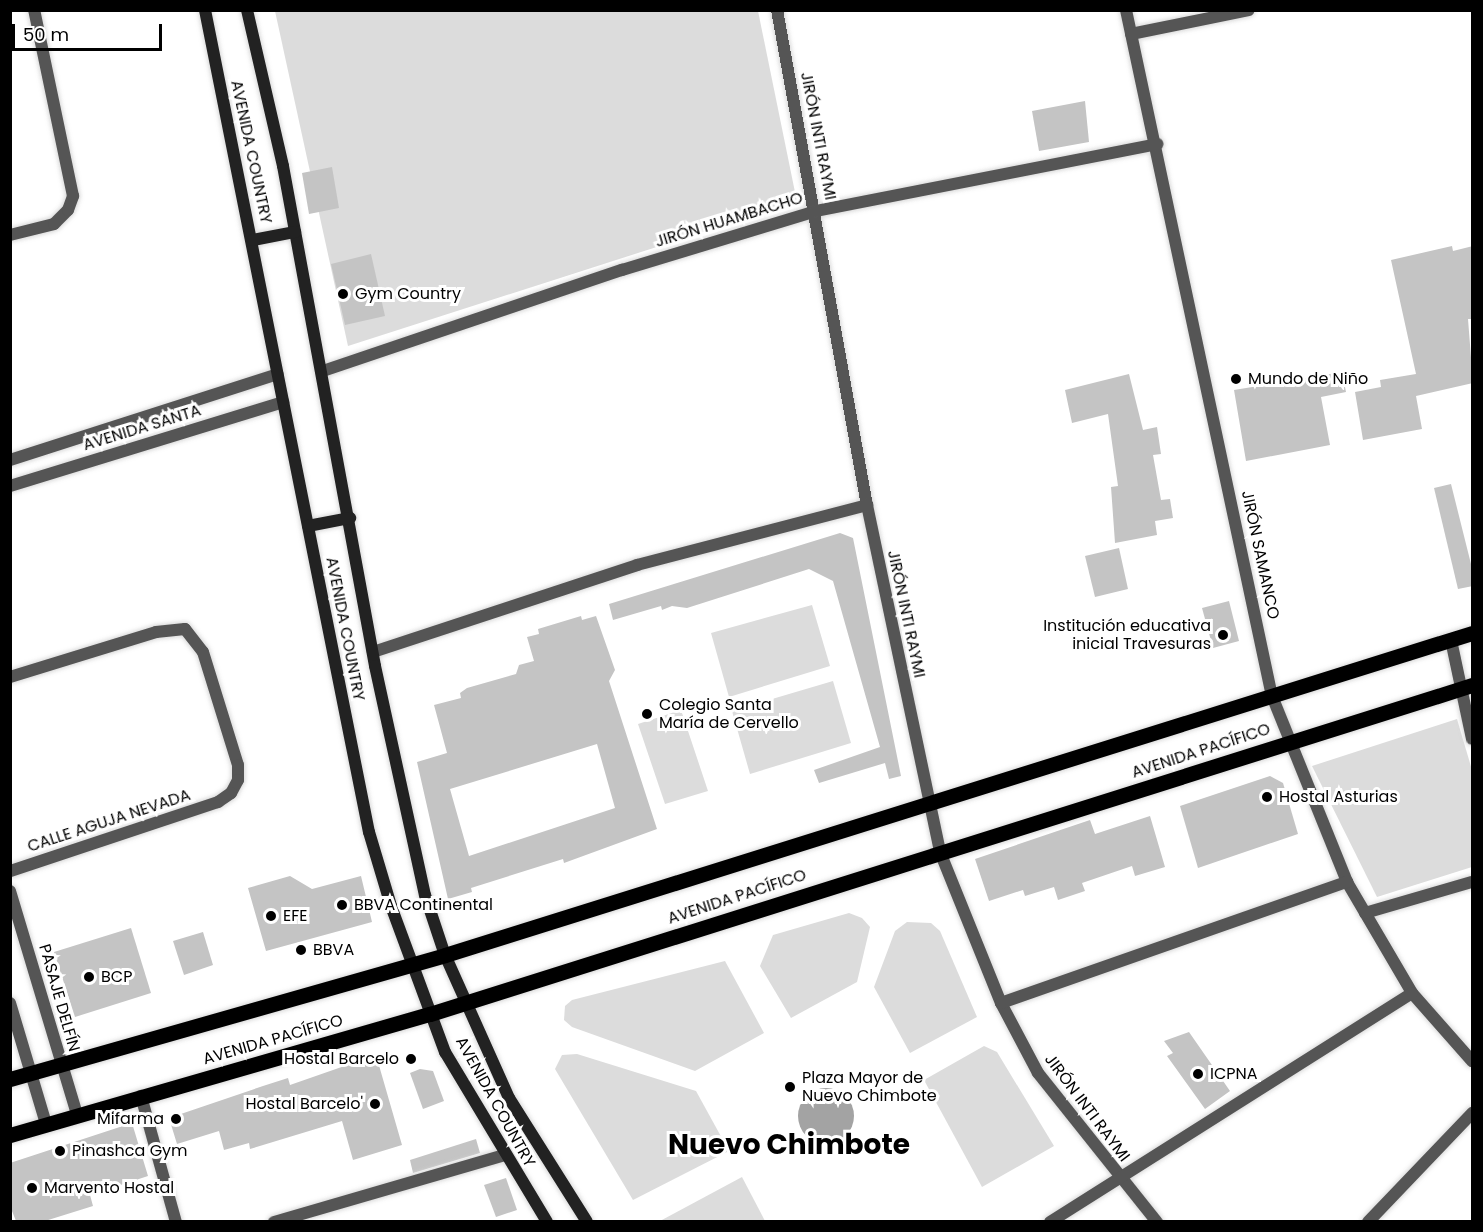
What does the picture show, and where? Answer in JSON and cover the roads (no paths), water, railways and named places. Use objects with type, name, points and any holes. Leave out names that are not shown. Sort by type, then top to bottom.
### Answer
[{"type":"main road","name":"AVENIDA COUNTRY","points":[[205,10],[253,240],[369,832],[412,964],[445,1052],[504,1155],[547,1221]]},
{"type":"main road","name":"AVENIDA COUNTRY","points":[[247,10],[323,371],[373,652],[425,895],[445,955],[508,1098],[587,1221]]},
{"type":"main road","points":[[253,240],[295,232]]},
{"type":"main road","points":[[308,526],[350,518]]},
{"type":"main road","name":"AVENIDA PACÍFICO","points":[[10,1079],[445,955],[1473,633]]},
{"type":"main road","name":"AVENIDA PACÍFICO","points":[[10,1135],[430,1014],[1466,687]]},
{"type":"street","points":[[10,235],[54,224],[68,210],[73,196],[34,10]]},
{"type":"street","name":"JIRÓN INTI RAYMI","points":[[777,10],[816,211],[867,505],[928,805],[940,852],[1001,1003],[1038,1073],[1120,1179],[1157,1221]]},
{"type":"street","name":"JIRÓN SAMANCO","points":[[1126,10],[1157,144],[1272,696],[1288,742],[1347,882],[1412,993],[1473,1061]]},
{"type":"street","points":[[1131,34],[1249,10]]},
{"type":"street","name":"JIRÓN HUAMBACHO","points":[[323,371],[622,270],[816,211],[1157,144]]},
{"type":"street","name":"AVENIDA SANTA","points":[[10,460],[278,374]]},
{"type":"street","name":"AVENIDA SANTA","points":[[10,486],[283,402]]},
{"type":"street","points":[[373,652],[637,565],[867,505]]},
{"type":"street","name":"CALLE AGUJA NEVADA","points":[[10,677],[156,632],[185,629],[203,652],[238,765],[238,780],[231,793],[218,802],[10,870]]},
{"type":"street","points":[[1451,640],[1466,687],[1473,739]]},
{"type":"street","points":[[1001,1003],[1347,882]]},
{"type":"street","points":[[1365,913],[1473,882]]},
{"type":"street","name":"PASAJE DELFÍN","points":[[10,891],[76,1115]]},
{"type":"street","points":[[1050,1221],[1412,993]]},
{"type":"street","points":[[10,1003],[46,1124]]},
{"type":"street","points":[[141,1096],[176,1221]]},
{"type":"street","points":[[1368,1221],[1473,1113]]},
{"type":"street","points":[[274,1221],[504,1155]]},
{"type":"place","name":"Gym Country","points":[[343,294]]},
{"type":"place","name":"Mundo de Niño","points":[[1236,379]]},
{"type":"place","name":"Institución educativa inicial Travesuras","points":[[1223,635]]},
{"type":"place","name":"Colegio Santa María de Cervello","points":[[647,714]]},
{"type":"place","name":"Hostal Asturias","points":[[1267,797]]},
{"type":"place","name":"BBVA Continental","points":[[342,905]]},
{"type":"place","name":"EFE","points":[[271,916]]},
{"type":"place","name":"BBVA","points":[[301,950]]},
{"type":"place","name":"BCP","points":[[89,977]]},
{"type":"place","name":"Hostal Barcelo","points":[[411,1059]]},
{"type":"place","name":"ICPNA","points":[[1198,1074]]},
{"type":"place","name":"Plaza Mayor de Nuevo Chimbote","points":[[790,1087]]},
{"type":"place","name":"Hostal Barcelo'","points":[[375,1104]]},
{"type":"place","name":"Mifarma","points":[[176,1119]]},
{"type":"place","name":"Pinashca Gym","points":[[60,1151]]},
{"type":"place","name":"Marvento Hostal","points":[[32,1188]]},
{"type":"district","name":"Nuevo Chimbote","points":[[789,1145]]}]
